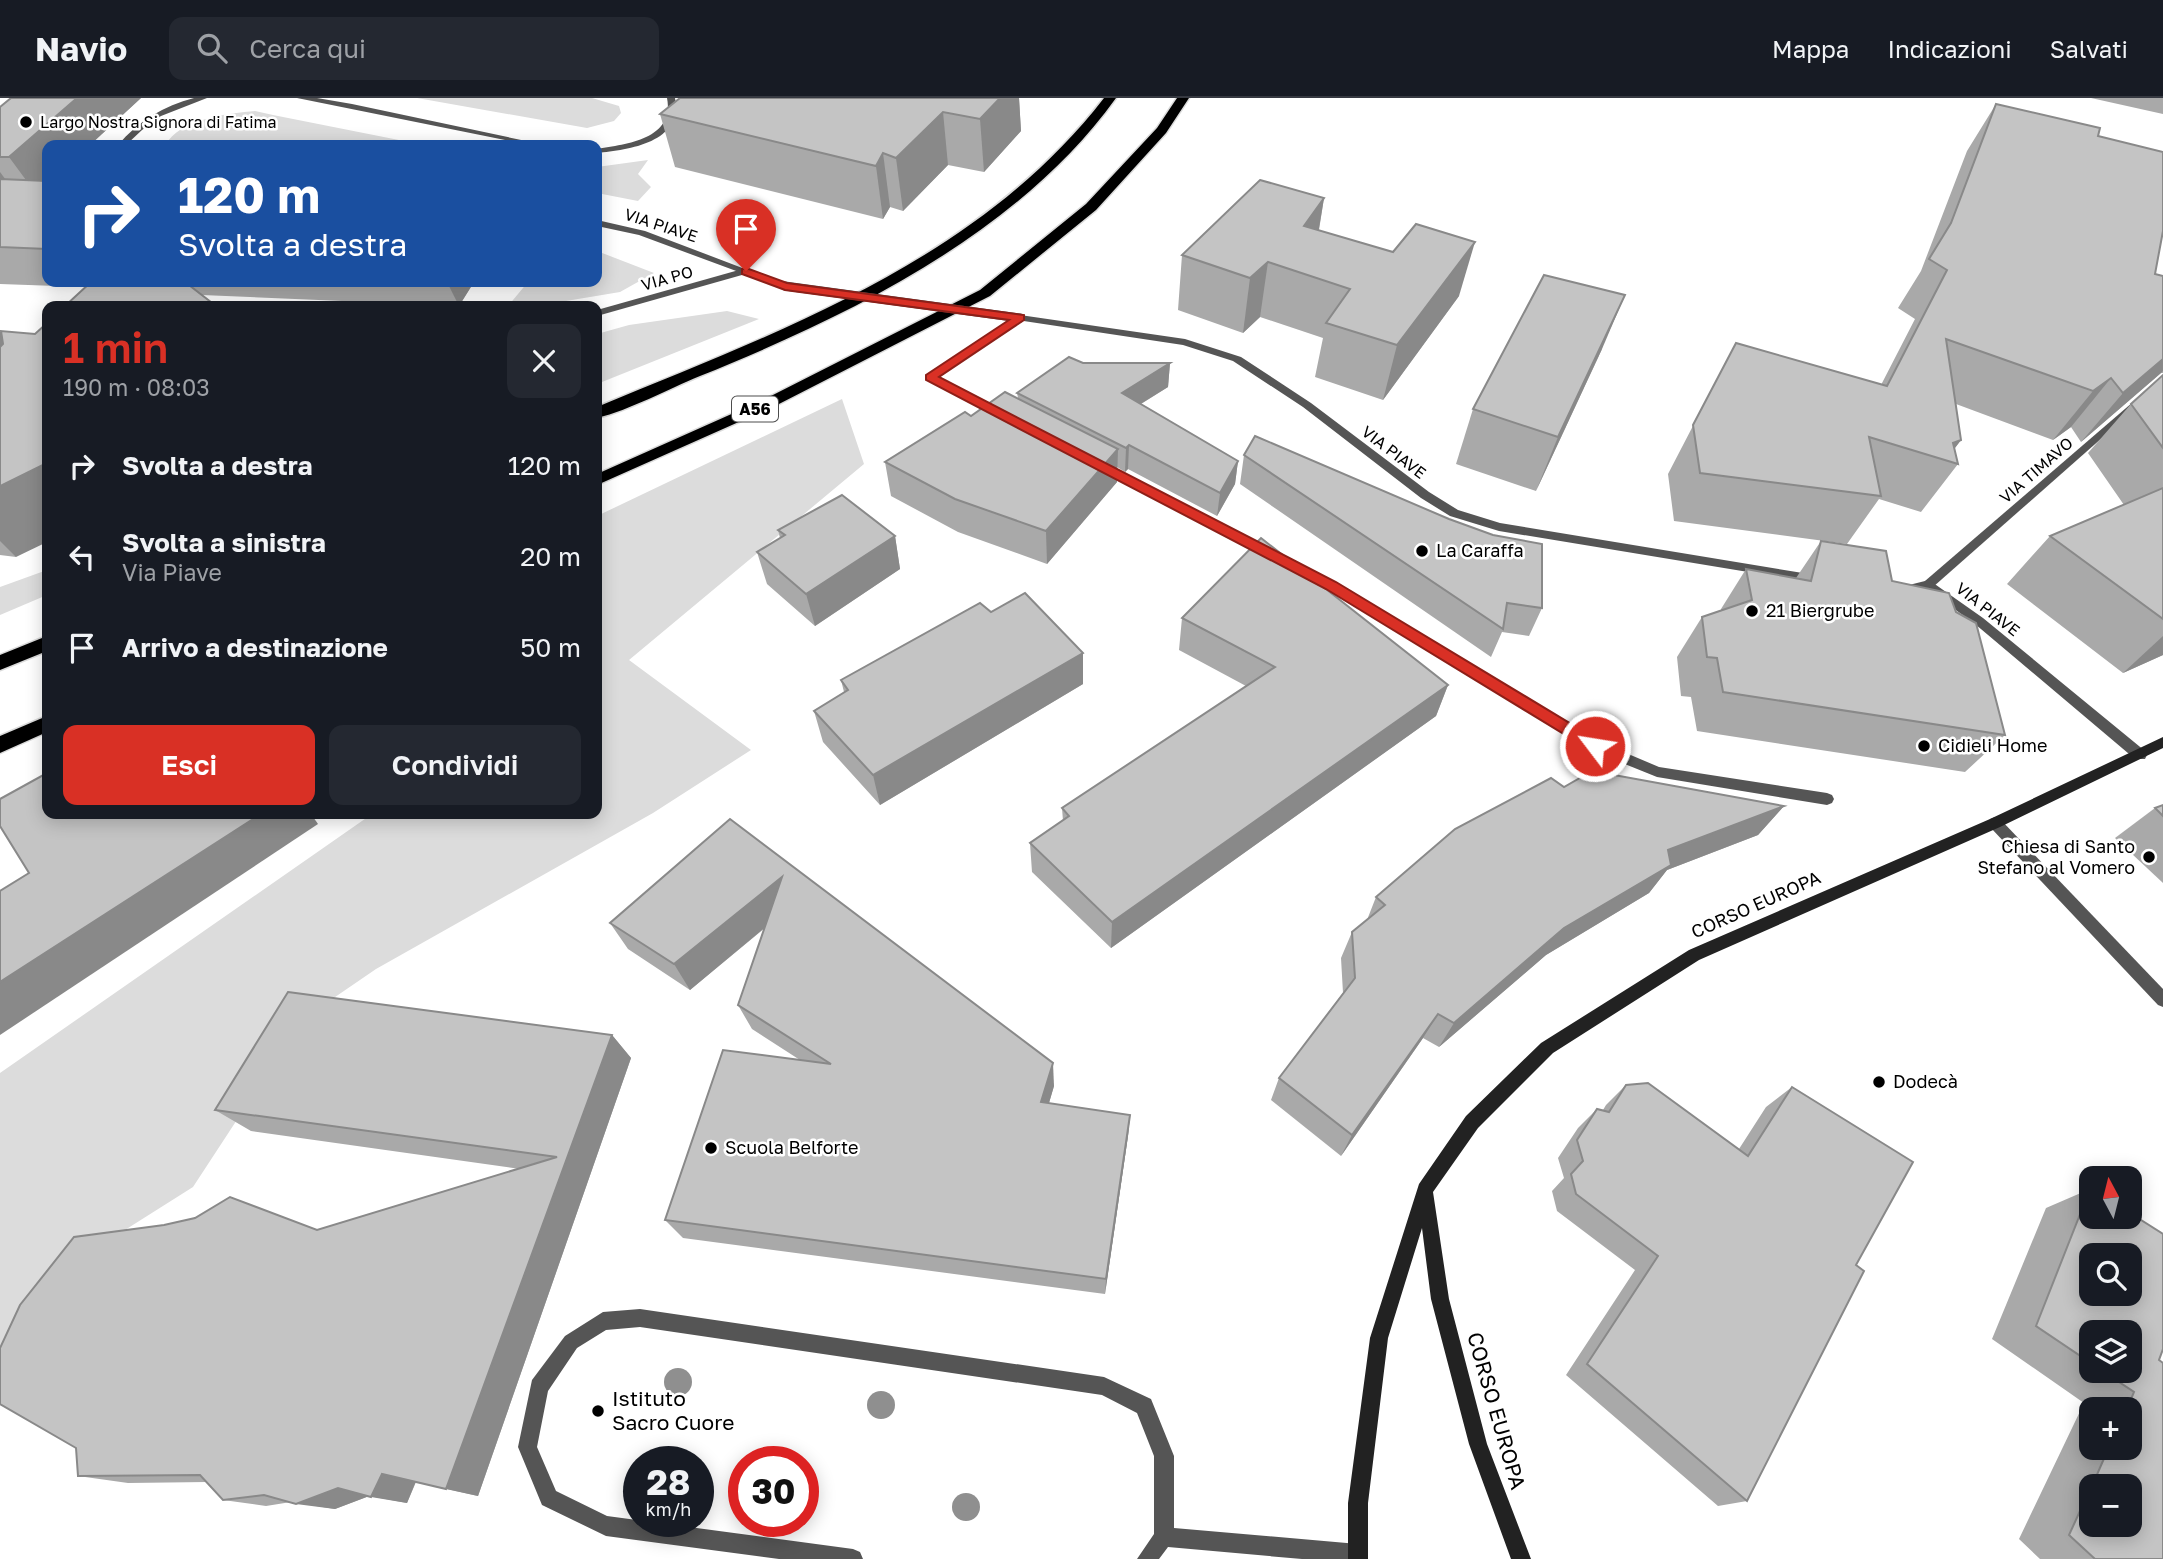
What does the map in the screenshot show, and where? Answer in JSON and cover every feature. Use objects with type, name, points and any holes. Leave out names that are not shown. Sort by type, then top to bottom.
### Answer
[{"type":"highway","points":[[602,410],[761,344],[864,297],[894,279],[988,216],[1024,188],[1062,154],[1095,119],[1110,98]]},
{"type":"highway","name":"A56","points":[[602,478],[771,402],[985,293],[1091,207],[1162,130],[1183,98]]},
{"type":"highway","points":[[0,663],[42,645]]},
{"type":"highway","points":[[0,745],[42,726]]},
{"type":"main road","name":"CORSO EUROPA","points":[[1358,1557],[1358,1503],[1379,1338],[1425,1190],[1472,1122],[1547,1048],[1694,955],[1995,823],[2163,742]]},
{"type":"main road","name":"CORSO EUROPA","points":[[1425,1190],[1440,1299],[1478,1444],[1521,1559]]},
{"type":"street","points":[[127,140],[150,118],[203,98]]},
{"type":"street","points":[[301,98],[517,140]]},
{"type":"street","points":[[602,150],[646,140],[660,133],[672,117],[674,107],[671,98]]},
{"type":"street","name":"VIA PIAVE","points":[[602,224],[642,233],[785,286],[1185,342],[1237,359],[1307,405],[1395,474],[1454,513],[1499,527],[1828,581]]},
{"type":"street","name":"VIA PO","points":[[602,312],[746,271]]},
{"type":"street","points":[[1015,422],[930,378],[1020,318]]},
{"type":"street","name":"VIA TIMAVO","points":[[1929,584],[2142,397]]},
{"type":"street","points":[[1087,459],[1331,585],[1595,746],[1657,772],[1828,799]]},
{"type":"street","name":"VIA PIAVE","points":[[1886,590],[1898,592],[1929,584],[1979,621],[2140,755]]},
{"type":"street","points":[[1995,823],[2163,1000]]},
{"type":"street","points":[[853,1559],[606,1526],[549,1498],[527,1447],[539,1387],[571,1342],[603,1321],[640,1318],[1104,1386],[1144,1406],[1164,1456],[1164,1537],[1147,1559]]},
{"type":"street","points":[[1164,1537],[1358,1557]]},
{"type":"shaded area","points":[[417,98],[592,98],[619,106],[621,113],[614,121],[587,128]]},
{"type":"shaded area","points":[[255,111],[399,140],[169,140],[181,129],[193,123]]},
{"type":"shaded area","points":[[648,160],[638,174],[651,187],[638,201],[602,194],[602,166]]},
{"type":"shaded area","points":[[602,253],[654,273],[620,292],[566,301],[512,301],[524,287],[602,287]]},
{"type":"shaded area","points":[[727,311],[759,319],[602,382],[602,333],[629,325]]},
{"type":"shaded area","points":[[842,399],[864,464],[629,660],[751,750],[653,813],[376,969],[303,1019],[193,1187],[98,1247],[0,1361],[0,1073],[365,819],[602,819],[602,514]]},
{"type":"shaded area","points":[[42,572],[42,597],[0,615],[0,587]]},
{"type":"building","name":"Largo Nostra Signora di Fatima","points":[[11,98],[77,98],[9,157],[0,157],[0,107]]},
{"type":"building","points":[[680,98],[1000,98],[980,119],[943,112],[896,158],[883,153],[876,166],[660,114]]},
{"type":"building","points":[[1996,104],[2100,128],[2098,136],[2163,152],[2163,231],[2155,274],[2163,276],[2163,359],[2123,393],[2111,378],[2093,391],[1946,339],[1961,440],[1953,443],[1958,464],[1869,437],[1881,496],[1700,473],[1693,425],[1736,343],[1887,386],[1947,270],[1929,259],[1951,223]]},
{"type":"building","points":[[0,179],[42,181],[42,249],[0,247]]},
{"type":"building","points":[[1260,180],[1324,198],[1304,226],[1393,252],[1416,224],[1475,242],[1397,345],[1326,323],[1350,289],[1268,262],[1250,278],[1182,255]]},
{"type":"building","points":[[1544,275],[1625,295],[1558,437],[1473,409]]},
{"type":"building","points":[[86,287],[191,287],[210,301],[70,301]]},
{"type":"building","points":[[42,328],[42,465],[0,486],[1,331],[35,334]]},
{"type":"building","points":[[1069,357],[1083,363],[1170,363],[1122,393],[1238,461],[1220,493],[1129,445],[1126,448],[1017,393]]},
{"type":"building","points":[[2163,375],[2163,448],[2131,404]]},
{"type":"building","points":[[1005,392],[1118,449],[1046,531],[955,499],[885,462],[965,412],[971,416]]},
{"type":"building","points":[[1255,436],[1449,519],[1493,535],[1542,544],[1542,608],[1507,603],[1503,629],[1244,455]]},
{"type":"building","points":[[2163,488],[2163,619],[2050,536]]},
{"type":"building","points":[[842,495],[895,536],[806,594],[757,552],[785,535],[778,530]]},
{"type":"building","points":[[1261,538],[1448,685],[1112,922],[1030,843],[1069,816],[1062,808],[1275,667],[1182,618]]},
{"type":"building","points":[[1821,541],[1886,551],[1892,581],[1949,593],[1956,612],[1976,623],[2005,735],[1723,692],[1717,658],[1707,657],[1702,617],[1752,600],[1746,569],[1811,581]]},
{"type":"building","points":[[1025,593],[1083,653],[873,775],[814,711],[848,690],[841,680],[980,603],[991,612]]},
{"type":"building","points":[[1592,771],[1784,806],[1668,850],[1671,865],[1564,928],[1454,1023],[1438,1014],[1352,1135],[1279,1078],[1355,978],[1352,932],[1385,905],[1376,897],[1455,829],[1551,778],[1564,787]]},
{"type":"building","points":[[42,776],[42,819],[253,819],[0,982],[0,891],[29,873],[0,826],[0,799]]},
{"type":"building","points":[[2163,805],[2163,816],[2155,808]]},
{"type":"building","points":[[730,819],[1053,1063],[1041,1102],[1130,1115],[1106,1279],[665,1220],[723,1050],[831,1064],[738,1005],[782,877],[674,964],[610,923]]},
{"type":"building","points":[[288,992],[612,1035],[446,1489],[382,1474],[371,1497],[338,1488],[296,1504],[264,1495],[223,1500],[200,1475],[78,1476],[76,1448],[0,1404],[0,1348],[20,1305],[74,1237],[164,1225],[195,1218],[230,1197],[317,1230],[557,1157],[215,1110]]},
{"type":"building","points":[[1648,1083],[1748,1156],[1792,1087],[1913,1162],[1856,1265],[1864,1271],[1747,1501],[1587,1364],[1658,1256],[1576,1194],[1571,1174],[1583,1161],[1577,1140],[1597,1109],[1609,1112],[1626,1085]]},
{"type":"building","points":[[2079,1217],[2079,1229],[2142,1229],[2142,1221],[2163,1234],[2163,1349],[2159,1360],[2163,1363],[2163,1559],[2095,1559],[2069,1535],[2079,1513],[2079,1537],[2142,1537],[2142,1474],[2097,1474],[2103,1460],[2142,1460],[2142,1397],[2132,1397],[2134,1392],[2120,1383],[2142,1383],[2142,1320],[2079,1320],[2079,1355],[2036,1326]]},
{"type":"place","name":"Largo Nostra Signora di Fatima","points":[[26,122]]},
{"type":"place","name":"La Caraffa","points":[[1422,551]]},
{"type":"place","name":"21 Biergrube","points":[[1752,611]]},
{"type":"place","name":"Cidieli Home","points":[[1924,746]]},
{"type":"place","name":"Chiesa di Santo Stefano al Vomero","points":[[2149,857]]},
{"type":"place","name":"Dodecà","points":[[1879,1082]]},
{"type":"place","name":"Scuola Belforte","points":[[711,1148]]},
{"type":"place","name":"Istituto Sacro Cuore","points":[[598,1411]]},
{"type":"route","points":[[746,271],[785,286],[1020,318],[930,378],[1331,585],[1595,746]]}]
